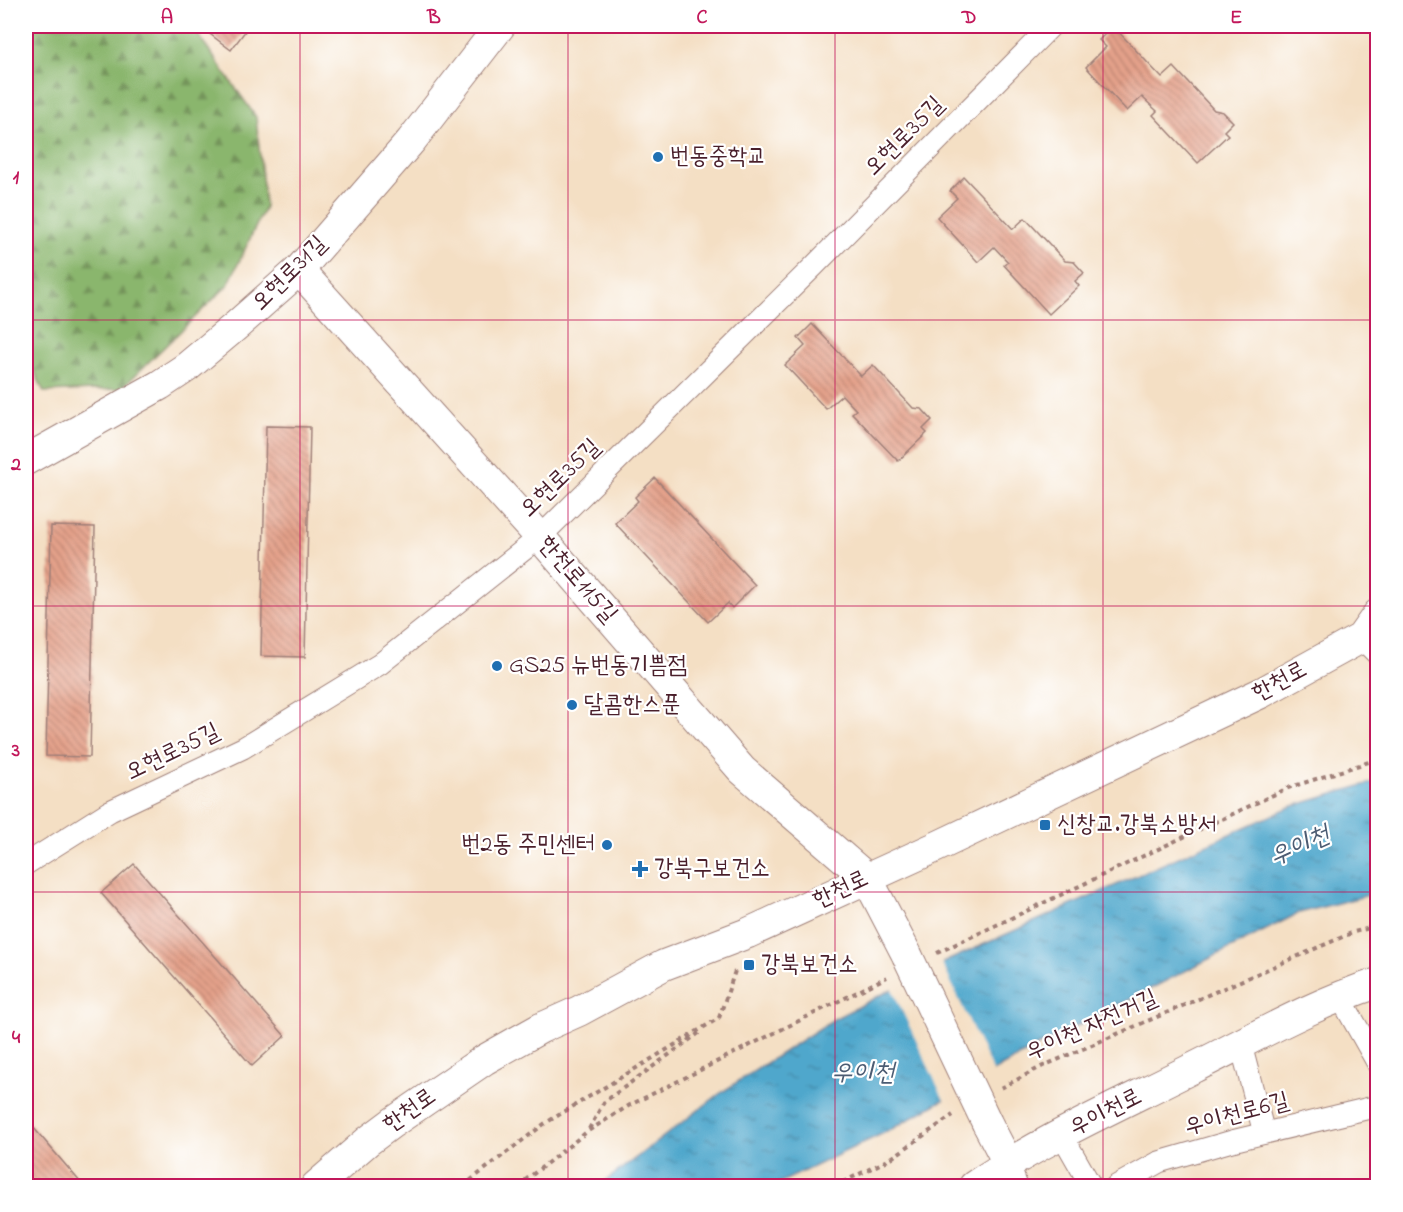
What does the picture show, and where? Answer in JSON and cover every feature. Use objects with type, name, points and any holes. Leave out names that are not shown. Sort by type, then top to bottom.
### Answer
[{"type":"street","name":"오현로31길","points":[[26,460],[186,367],[299,270],[411,141],[500,26]]},
{"type":"street","name":"오현로35길","points":[[26,864],[110,811],[243,748],[380,664],[540,537],[1051,26]]},
{"type":"street","name":"한천로115길","points":[[299,270],[540,537],[742,770],[867,878]]},
{"type":"street","name":"한천로","points":[[316,1186],[368,1141],[484,1060],[541,1028],[579,1011],[664,965],[748,933],[936,847],[1261,693],[1372,636]]},
{"type":"street","points":[[867,878],[907,955],[974,1116],[1012,1175]]},
{"type":"street","name":"우이천로","points":[[974,1186],[1012,1175],[1062,1135],[1340,995],[1377,983]]},
{"type":"street","points":[[1340,995],[1377,1064]]},
{"type":"street","points":[[1241,1045],[1264,1133]]},
{"type":"street","name":"우이천로6길","points":[[1116,1186],[1159,1162],[1264,1133],[1377,1106]]},
{"type":"street","points":[[1062,1135],[1091,1186]]},
{"type":"path","name":"우이천 자전거길","points":[[993,1093],[1087,1046],[1354,932],[1377,926]]},
{"type":"path","points":[[588,1131],[604,1102],[719,1018],[748,933]]},
{"type":"path","points":[[463,1186],[544,1124],[719,1018]]},
{"type":"path","points":[[835,1186],[890,1159],[942,1121],[974,1116]]},
{"type":"green space","points":[[26,26],[192,26],[256,117],[265,207],[228,285],[121,389],[44,392],[26,353]]},
{"type":"water","name":"우이천","points":[[1377,781],[1377,893],[1299,913],[1042,1044],[890,1130],[773,1186],[599,1186],[722,1092],[834,1019],[949,960],[1290,807]]},
{"type":"pier","points":[[941,961],[994,1074],[945,1102],[891,987]]},
{"type":"building","points":[[203,26],[249,26],[231,50],[202,28]]},
{"type":"building","points":[[1113,26],[1162,78],[1174,67],[1214,110],[1223,112],[1233,122],[1224,131],[1228,135],[1198,163],[1153,115],[1157,111],[1142,97],[1127,111],[1086,67],[1106,47],[1099,40]]},
{"type":"building","points":[[964,177],[1013,229],[1025,218],[1065,261],[1074,262],[1084,273],[1075,281],[1079,286],[1049,314],[1004,265],[1008,262],[994,247],[978,262],[937,217],[957,198],[950,191]]},
{"type":"building","points":[[812,324],[861,376],[873,365],[913,408],[922,409],[932,420],[923,429],[927,433],[898,461],[852,413],[856,410],[842,395],[826,409],[785,365],[805,346],[798,338]]},
{"type":"building","points":[[266,426],[310,427],[305,657],[261,656]]},
{"type":"building","points":[[655,478],[755,585],[732,608],[728,603],[708,622],[615,523],[638,501],[635,497]]},
{"type":"building","points":[[51,526],[95,527],[90,757],[46,756]]},
{"type":"building","points":[[134,864],[285,1036],[252,1066],[101,893]]},
{"type":"building","points":[[26,1119],[81,1183],[77,1186],[26,1186]]},
{"type":"place","name":"번동중학교","points":[[658,157]]},
{"type":"place","name":"GS25 뉴번동기쁨점","points":[[497,666]]},
{"type":"place","name":"달콤한스푼","points":[[572,705]]},
{"type":"place","name":"신창교.강북소방서","points":[[1045,825]]},
{"type":"place","name":"번2동 주민센터","points":[[607,845]]},
{"type":"place","name":"강북구보건소","points":[[640,869]]},
{"type":"place","name":"강북보건소","points":[[749,965]]}]
